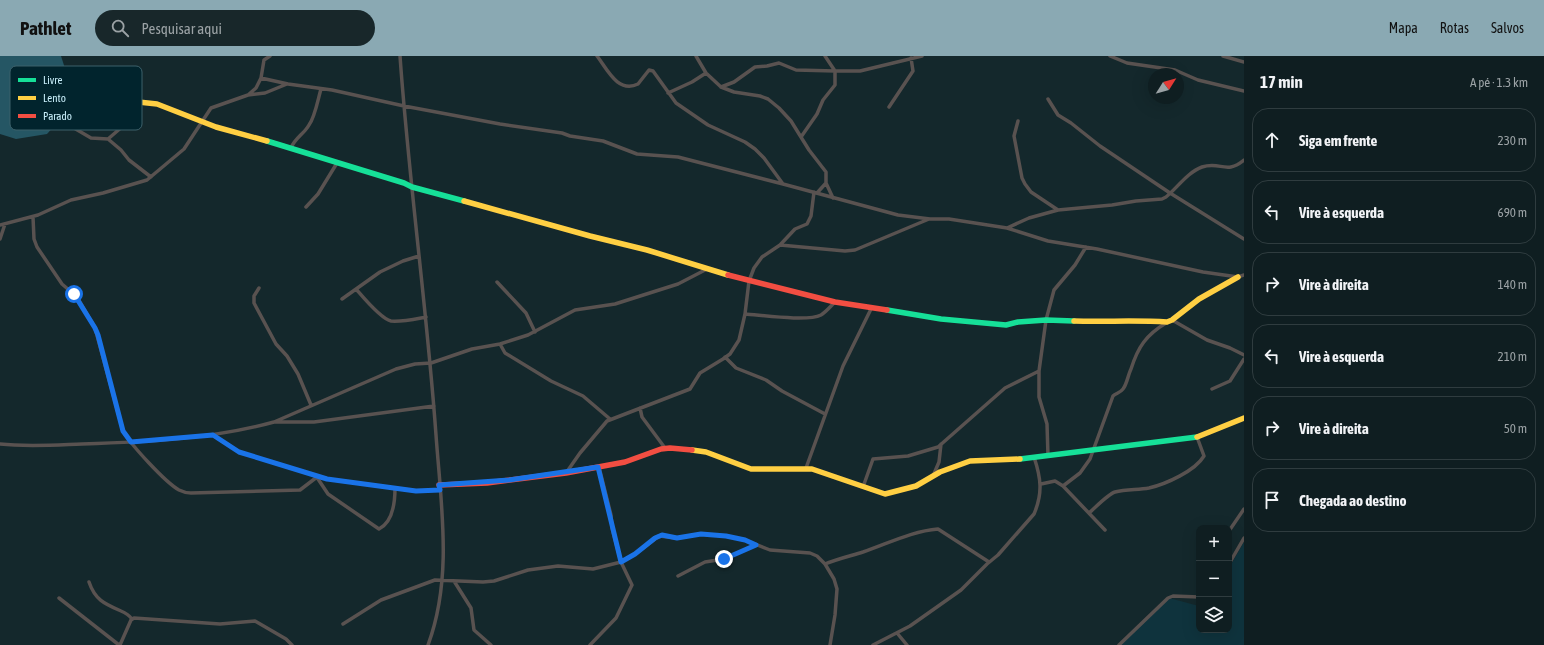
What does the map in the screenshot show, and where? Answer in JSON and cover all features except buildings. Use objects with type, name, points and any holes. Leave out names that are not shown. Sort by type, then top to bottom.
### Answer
[{"type":"street","points":[[0,225],[33,217],[71,200],[142,181],[151,177],[184,149],[213,107],[248,94],[256,88],[261,78],[264,60],[270,56]]},
{"type":"street","points":[[400,56],[412,187],[431,363],[443,533],[440,603],[428,645]]},
{"type":"street","points":[[597,56],[621,86],[635,86],[641,82],[649,70],[651,70],[676,103],[708,125],[745,142],[755,149],[784,184]]},
{"type":"street","points":[[696,56],[706,73],[721,87],[727,90],[760,96],[768,99],[779,108],[791,121],[826,172],[826,183],[833,198]]},
{"type":"street","points":[[801,137],[817,114],[823,100],[835,85],[835,72],[825,56]]},
{"type":"street","points":[[721,87],[734,82],[755,67],[767,66],[780,62],[796,70],[835,72],[860,71],[922,56]]},
{"type":"street","points":[[1110,56],[1127,63],[1175,70],[1198,80],[1244,91]]},
{"type":"street","points":[[1223,56],[1244,62]]},
{"type":"street","points":[[889,107],[913,71],[911,58]]},
{"type":"street","points":[[668,93],[692,82],[706,73]]},
{"type":"street","points":[[261,78],[500,124],[562,133],[570,136],[603,141],[636,154],[678,157],[898,215],[930,219],[949,219],[1007,228],[1048,241],[1086,247],[1202,272],[1241,276]]},
{"type":"street","points":[[248,94],[265,93],[288,84]]},
{"type":"street","points":[[291,148],[294,142],[304,133],[312,121],[321,89]]},
{"type":"street","points":[[1048,99],[1061,118],[1071,123],[1100,146],[1170,194],[1244,239]]},
{"type":"street","points":[[142,103],[157,104],[223,129],[291,148],[404,183],[412,187],[590,236],[647,250],[749,281],[835,302],[941,320],[1006,325],[1018,322],[1046,320],[1110,322],[1134,320],[1169,321],[1207,340],[1230,348],[1244,355]]},
{"type":"street","points":[[1018,121],[1014,136],[1022,178],[1031,192],[1058,210]]},
{"type":"street","points":[[77,130],[91,138],[104,137],[108,139],[121,150],[129,160],[151,177]]},
{"type":"street","points":[[108,139],[118,130]]},
{"type":"street","points":[[1007,228],[1029,218],[1058,210],[1162,199],[1170,194],[1198,169],[1214,165],[1231,168],[1244,160]]},
{"type":"street","points":[[306,207],[318,194],[337,163]]},
{"type":"street","points":[[566,473],[597,430],[610,419],[690,389],[700,373],[725,357],[735,346],[739,340],[745,314],[749,281],[754,268],[762,257],[780,245],[792,232],[807,224],[815,192],[826,183]]},
{"type":"street","points":[[33,217],[34,239],[37,248],[62,284],[77,298],[95,328],[123,431],[160,474],[178,489],[191,493],[300,490],[316,476]]},
{"type":"street","points":[[780,245],[845,251],[855,250],[930,219]]},
{"type":"street","points":[[0,239],[5,224]]},
{"type":"street","points":[[1048,456],[1047,424],[1039,397],[1039,371],[1046,320],[1054,290],[1080,258],[1086,247]]},
{"type":"street","points":[[342,299],[386,268],[420,256]]},
{"type":"street","points":[[274,422],[396,369],[415,364],[431,363],[472,349],[500,344],[536,332],[575,310],[615,304],[678,284],[707,269]]},
{"type":"street","points":[[1063,486],[1085,467],[1095,449],[1113,396],[1121,392],[1124,388],[1135,356],[1149,334],[1199,299],[1241,276]]},
{"type":"street","points":[[497,282],[526,312],[536,332]]},
{"type":"street","points":[[259,288],[254,296],[254,303],[276,344],[287,356],[298,374],[311,405]]},
{"type":"street","points":[[356,289],[374,309],[388,319],[402,320],[426,317]]},
{"type":"street","points":[[745,314],[813,318],[826,312],[835,302]]},
{"type":"street","points":[[806,468],[843,366],[871,309]]},
{"type":"street","points":[[500,344],[505,353],[550,381],[584,396],[610,419]]},
{"type":"street","points":[[725,357],[736,368],[766,380],[782,391],[825,414]]},
{"type":"street","points":[[1212,389],[1230,381],[1244,359]]},
{"type":"street","points":[[863,487],[873,459],[915,454],[935,449],[1005,388],[1039,371]]},
{"type":"street","points":[[0,444],[131,442],[213,435],[274,422],[314,422],[434,406]]},
{"type":"street","points":[[640,408],[642,417],[665,448]]},
{"type":"street","points":[[213,435],[239,452],[316,476],[343,482],[420,491],[566,473],[625,462],[665,448],[702,451],[750,469],[806,468],[885,494],[916,486],[932,476],[970,461],[1006,461],[1095,449],[1197,438],[1244,418]]},
{"type":"street","points":[[1089,513],[1116,492],[1149,488],[1171,480],[1186,472],[1204,456],[1197,438]]},
{"type":"street","points":[[932,476],[939,462],[941,444]]},
{"type":"street","points":[[872,645],[897,632],[956,594],[998,555],[1034,514],[1037,507],[1041,484],[1034,457]]},
{"type":"street","points":[[590,645],[616,618],[632,587],[621,562],[598,467]]},
{"type":"street","points":[[316,476],[328,494],[379,529],[391,515],[394,504],[395,488]]},
{"type":"street","points":[[1041,484],[1055,481],[1063,486],[1106,530]]},
{"type":"street","points":[[1232,527],[1244,509]]},
{"type":"street","points":[[825,564],[912,535],[935,530],[940,530],[989,562]]},
{"type":"street","points":[[343,624],[389,596],[435,580],[494,581],[528,570],[558,566],[593,569],[621,562],[635,554],[655,538],[662,535],[677,538],[701,534],[726,536],[745,540],[770,550],[810,553],[817,556],[825,564],[834,579],[837,589],[835,615],[830,645]]},
{"type":"street","points":[[1231,561],[1244,538]]},
{"type":"street","points":[[678,576],[705,562],[724,559],[756,545]]},
{"type":"street","points":[[454,581],[471,608],[474,630],[491,645]]},
{"type":"street","points":[[89,582],[91,590],[96,597],[107,605],[129,615],[132,619],[165,619],[220,624],[255,621],[286,639],[292,645]]},
{"type":"street","points":[[1119,645],[1168,598],[1173,596],[1196,597]]},
{"type":"street","points":[[59,598],[119,645],[132,619]]},
{"type":"street","points":[[897,632],[907,645]]},
{"type":"shaded area","points":[[0,56],[61,56],[64,66],[10,66],[10,130],[51,130],[47,134],[16,139],[0,134]]},
{"type":"shaded area","points":[[1244,542],[1244,645],[1120,645],[1169,598],[1196,605],[1196,633],[1232,633],[1232,563]]},
{"type":"traffic: fast","points":[[267,141],[404,183],[412,187],[464,201]]},
{"type":"traffic: fast","points":[[887,310],[941,319],[1006,325],[1018,322],[1046,320],[1074,321]]},
{"type":"traffic: fast","points":[[1020,459],[1197,437]]},
{"type":"traffic: slow","points":[[142,102],[157,104],[216,127],[267,141]]},
{"type":"traffic: slow","points":[[464,201],[590,236],[647,250],[728,275]]},
{"type":"traffic: slow","points":[[1074,321],[1167,322],[1172,320],[1199,299],[1238,277]]},
{"type":"traffic: slow","points":[[1197,437],[1244,418]]},
{"type":"traffic: slow","points":[[692,450],[706,452],[751,469],[812,469],[885,494],[916,486],[940,472],[970,461],[1020,459]]},
{"type":"traffic: jam","points":[[728,275],[835,302],[887,310]]},
{"type":"traffic: jam","points":[[439,485],[487,483],[566,473],[625,462],[661,449],[670,448],[692,450]]},
{"type":"route","points":[[74,294],[98,335],[123,431],[131,442],[213,435],[225,444],[249,456],[327,479],[416,491],[440,490],[439,485],[487,483],[566,473],[598,467],[621,562],[635,554],[655,538],[662,535],[677,538],[701,534],[726,536],[745,540],[756,545],[724,559]]}]
